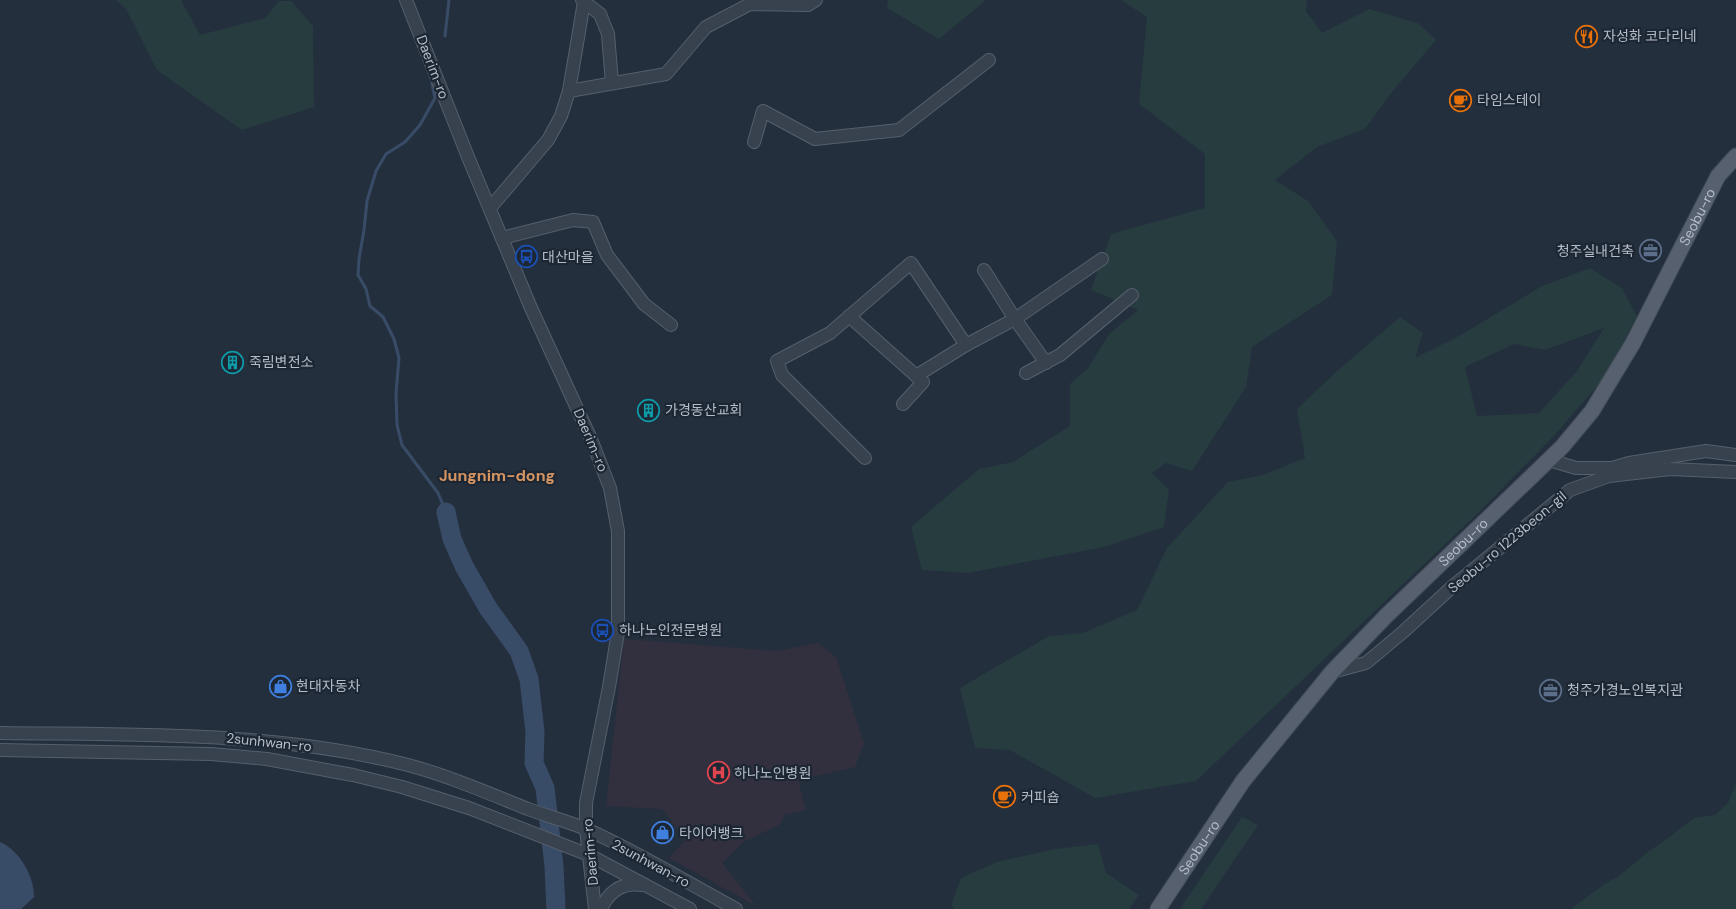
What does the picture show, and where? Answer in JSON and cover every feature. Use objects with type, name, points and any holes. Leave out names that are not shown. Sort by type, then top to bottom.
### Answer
[{"type":"main road","name":"Seobu-ro","points":[[1158,909],[1243,781],[1332,672],[1387,615],[1549,460],[1592,411],[1633,343],[1718,176],[1736,156]]},
{"type":"street","name":"Daerim-ro","points":[[406,0],[531,308],[595,447],[610,488],[618,531],[618,632],[609,687],[586,797],[586,829],[595,909]]},
{"type":"street","points":[[569,92],[666,74],[706,26],[750,4],[808,5],[816,0]]},
{"type":"street","points":[[490,208],[548,140],[562,116],[569,92],[583,1],[600,14],[608,34],[612,84]]},
{"type":"street","points":[[754,142],[763,112],[815,139],[898,130],[989,60]]},
{"type":"street","points":[[502,238],[573,220],[593,222],[607,255],[644,304],[671,325]]},
{"type":"street","points":[[916,376],[966,345],[1015,319],[1102,259]]},
{"type":"street","points":[[866,458],[782,375],[777,361],[830,333],[912,263],[966,345]]},
{"type":"street","points":[[984,270],[1046,363]]},
{"type":"street","points":[[1026,373],[1060,355],[1132,295]]},
{"type":"street","points":[[849,316],[923,382],[902,404]]},
{"type":"street","points":[[1549,460],[1576,468],[1612,468],[1629,463],[1668,463],[1706,451],[1736,455]]},
{"type":"street","name":"Seobu-ro 1223beon-gil","points":[[1332,672],[1366,663],[1452,587],[1570,490],[1609,476],[1668,463],[1736,472]]},
{"type":"street","name":"2sunhwan-ro","points":[[0,733],[213,737],[314,747],[358,754],[409,766],[478,788],[529,809],[586,829],[736,909]]},
{"type":"street","name":"2sunhwan-ro","points":[[0,750],[211,754],[267,758],[324,768],[402,787],[469,808],[589,855],[690,909]]},
{"type":"street","points":[[601,909],[608,896],[616,889],[626,884],[646,886]]},
{"type":"shaded area","name":"하나노인병원","points":[[624,639],[776,651],[818,643],[836,657],[864,743],[855,767],[798,780],[806,810],[784,815],[781,824],[743,842],[722,863],[756,906],[669,858],[686,839],[662,809],[606,806]]},
{"type":"green space","points":[[116,0],[181,0],[200,35],[265,18],[279,1],[291,1],[313,26],[314,107],[242,130],[157,70],[126,9]]},
{"type":"green space","points":[[888,0],[986,0],[939,39],[887,8]]},
{"type":"green space","points":[[1121,0],[1307,0],[1306,11],[1322,33],[1369,9],[1418,23],[1436,40],[1392,92],[1365,129],[1317,147],[1275,180],[1308,201],[1337,241],[1332,295],[1252,347],[1246,387],[1192,471],[1166,463],[1152,473],[1169,490],[1164,527],[1104,547],[968,573],[922,570],[911,527],[979,469],[1013,462],[1070,426],[1070,384],[1088,368],[1109,334],[1138,310],[1091,290],[1111,234],[1205,208],[1205,154],[1139,104],[1147,17]]},
{"type":"green space","points":[[1590,268],[1622,288],[1637,316],[1605,377],[1553,437],[1478,513],[1196,781],[1095,798],[1010,750],[975,748],[960,688],[1049,636],[1083,633],[1137,610],[1167,548],[1228,482],[1263,475],[1305,458],[1297,409],[1336,372],[1400,317],[1423,333],[1415,358],[1461,335],[1542,286]],"holes":[[[1604,328],[1577,371],[1539,413],[1477,416],[1465,367],[1514,344],[1545,350]]]},
{"type":"green space","points":[[1736,783],[1736,909],[1571,909],[1603,885],[1619,876],[1694,818],[1715,815],[1728,803]]},
{"type":"green space","points":[[1242,817],[1258,825],[1201,909],[1180,909]]},
{"type":"green space","points":[[1098,844],[1106,873],[1139,895],[1129,909],[954,909],[951,905],[961,878],[997,862],[1055,849]]},
{"type":"water","points":[[0,842],[14,851],[20,858],[32,881],[34,897],[21,909],[0,909]]},
{"type":"waterway","points":[[445,36],[449,0]]},
{"type":"waterway","points":[[432,84],[435,98],[420,125],[405,142],[386,154],[376,171],[367,201],[358,275],[366,289],[370,306],[383,317],[394,339],[399,358],[396,393],[397,425],[402,445],[438,493],[446,512]]},
{"type":"waterway","points":[[446,512],[452,539],[464,566],[488,608],[519,651],[529,679],[535,732],[534,763],[545,788],[554,866],[556,909]]},
{"type":"place","name":"자성화 코다리네","points":[[1587,36]]},
{"type":"place","name":"타임스테이","points":[[1461,100]]},
{"type":"place","name":"청주실내건축","points":[[1650,251]]},
{"type":"place","name":"대산마을","points":[[526,257]]},
{"type":"place","name":"죽림변전소","points":[[233,362]]},
{"type":"place","name":"가경동산교회","points":[[649,410]]},
{"type":"place","name":"하나노인전문병원","points":[[603,630]]},
{"type":"place","name":"현대자동차","points":[[280,686]]},
{"type":"place","name":"청주가경노인복지관","points":[[1551,690]]},
{"type":"place","name":"하나노인병원","points":[[718,773]]},
{"type":"place","name":"커피숍","points":[[1005,797]]},
{"type":"place","name":"타이어뱅크","points":[[663,833]]},
{"type":"district","name":"Jungnim-dong","points":[[497,475]]}]
